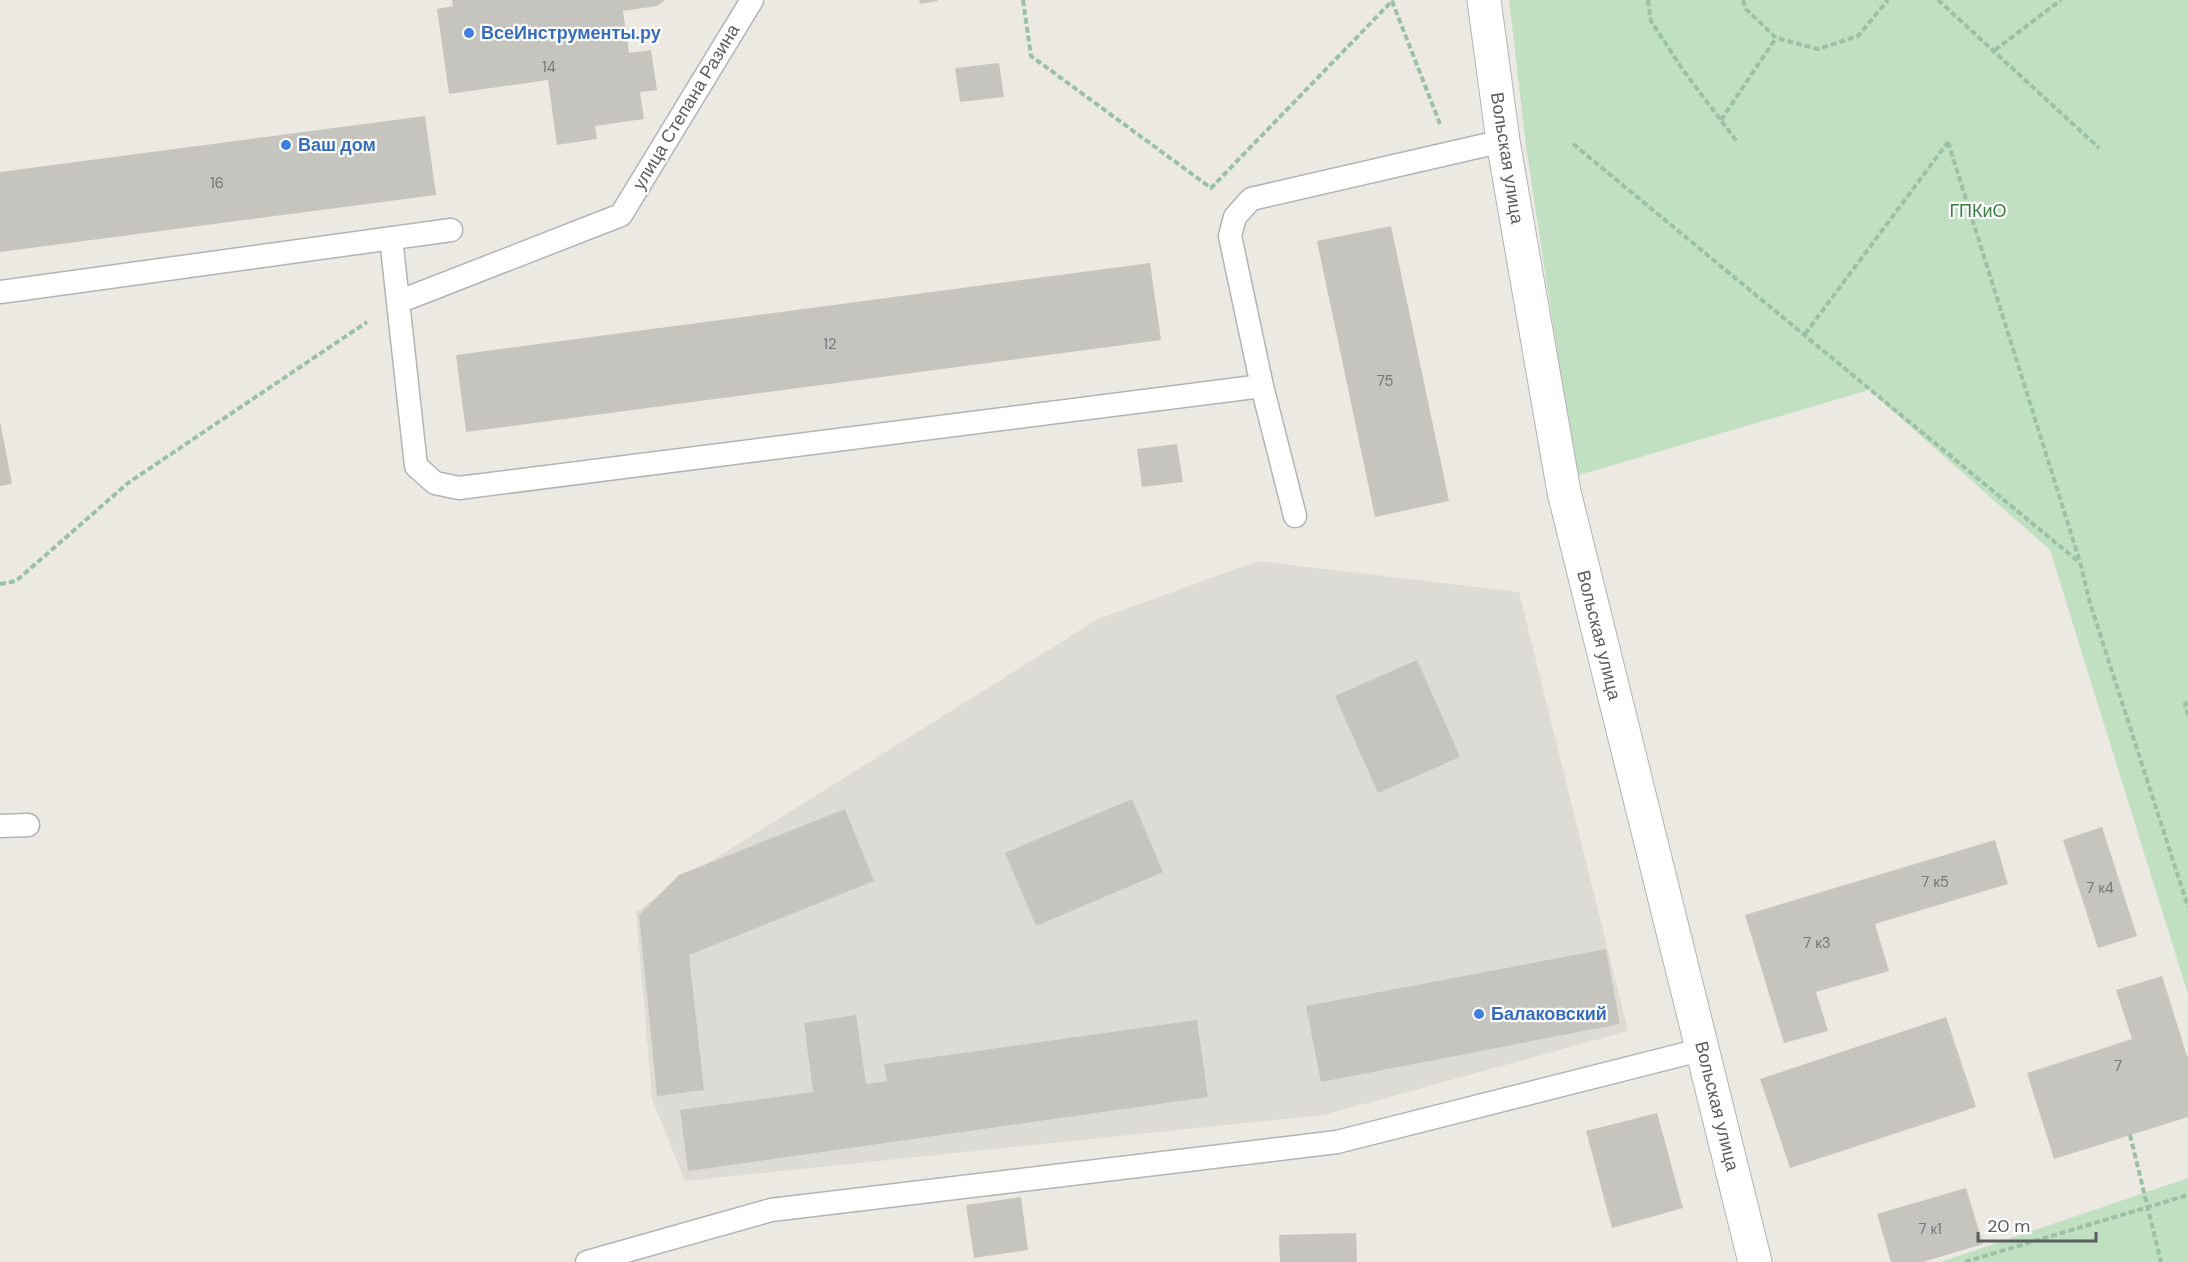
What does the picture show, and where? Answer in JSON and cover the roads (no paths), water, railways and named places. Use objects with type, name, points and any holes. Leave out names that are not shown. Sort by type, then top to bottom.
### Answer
[{"type":"street","name":"Вольская улица","points":[[1484,0],[1503,141],[1563,492],[1704,1049],[1755,1262]]},
{"type":"lane","name":"улица Степана Разина","points":[[398,302],[621,215],[752,0]]},
{"type":"lane","points":[[1295,516],[1262,386],[1230,236],[1235,218],[1251,199],[1503,141]]},
{"type":"lane","points":[[0,292],[451,230]]},
{"type":"lane","points":[[391,238],[416,466],[435,483],[459,488],[1262,386]]},
{"type":"lane","points":[[0,826],[28,825]]},
{"type":"lane","points":[[587,1262],[771,1210],[1337,1142],[1704,1049]]},
{"type":"place","name":"ВсеИнструменты.ру","points":[[469,33]]},
{"type":"place","name":"Ваш дом","points":[[286,145]]},
{"type":"place","name":"Балаковский","points":[[1479,1014]]},
{"type":"park label","name":"ГПКиО","points":[[1978,211]]}]
